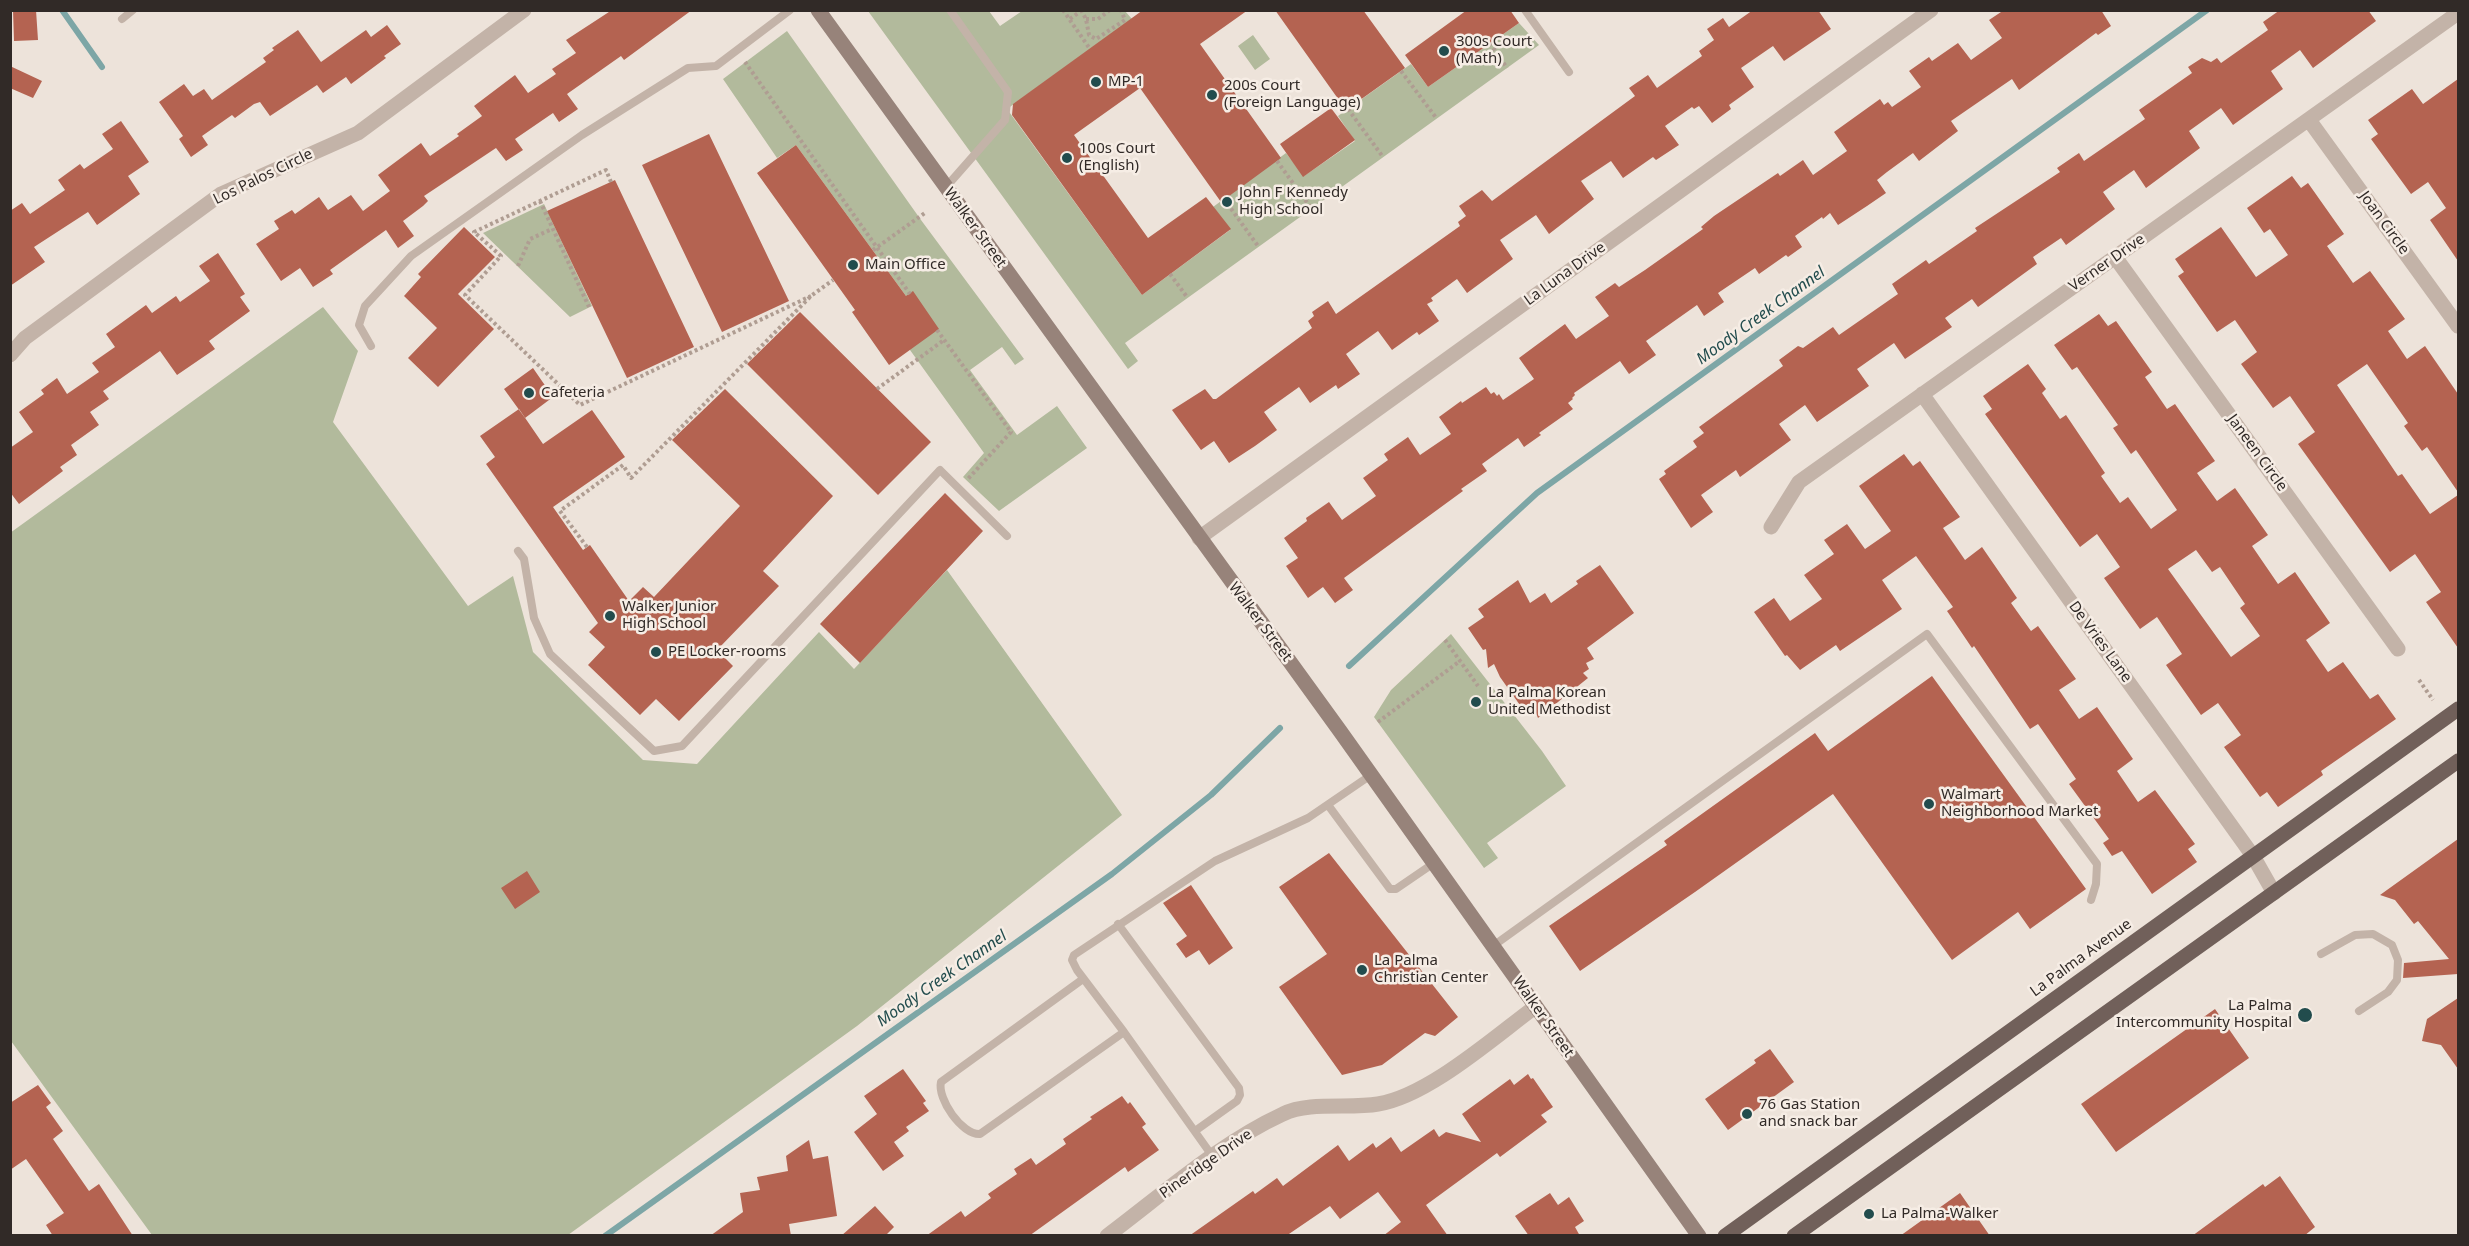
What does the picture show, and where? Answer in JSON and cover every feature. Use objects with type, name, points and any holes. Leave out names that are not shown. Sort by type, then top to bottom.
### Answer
[{"type":"main road","name":"Walker Street","points":[[818,10],[1371,775],[1699,1236]]},
{"type":"main road","name":"La Palma Avenue","points":[[1725,1236],[2458,709]]},
{"type":"main road","points":[[1794,1236],[2458,761]]},
{"type":"street","name":"Los Palos Circle","points":[[10,355],[25,338],[221,194],[357,133],[524,10]]},
{"type":"street","name":"La Luna Drive","points":[[1199,538],[1931,10]]},
{"type":"street","name":"Verner Drive","points":[[1771,527],[1799,482],[2458,13]]},
{"type":"street","name":"Joan Circle","points":[[2309,120],[2458,326]]},
{"type":"street","name":"Janeen Circle","points":[[2115,257],[2398,649]]},
{"type":"street","name":"De Vries Lane","points":[[1922,394],[2253,856],[2274,893]]},
{"type":"street","name":"Pineridge Drive","points":[[1107,1236],[1243,1135],[1286,1112],[1325,1106],[1377,1105],[1425,1088],[1535,1007]]},
{"type":"lane","points":[[122,19],[133,10]]},
{"type":"lane","points":[[371,346],[359,325],[365,306],[411,256],[582,135],[688,68],[716,66],[790,10]]},
{"type":"lane","points":[[946,187],[1005,120],[1008,92],[950,10]]},
{"type":"lane","points":[[1525,10],[1569,72]]},
{"type":"lane","points":[[518,551],[524,559],[534,618],[550,654],[654,751],[682,746],[940,470],[1007,536]]},
{"type":"lane","points":[[1493,946],[1927,634],[2097,864],[2096,884],[2091,900]]},
{"type":"lane","points":[[1213,1157],[1124,1032],[1083,979],[1072,960],[1074,956],[1118,924],[1215,861],[1308,818],[1371,775]]},
{"type":"lane","points":[[1328,805],[1390,889],[1396,889],[1434,863]]},
{"type":"lane","points":[[1118,924],[1239,1088],[1240,1095],[1237,1101],[1195,1131]]},
{"type":"lane","points":[[2320,954],[2355,935],[2373,934],[2392,945],[2398,960],[2397,980],[2388,992],[2359,1011]]},
{"type":"lane","points":[[1083,979],[941,1082],[939,1090],[943,1099],[965,1131],[972,1135],[980,1134],[1124,1032]]},
{"type":"path","points":[[1063,10],[1090,49]]},
{"type":"path","points":[[1086,19],[1098,19],[1110,10]]},
{"type":"path","points":[[1069,20],[1081,11],[1086,19],[1089,35],[1096,39],[1125,20],[1121,10]]},
{"type":"path","points":[[1490,43],[1507,68]]},
{"type":"path","points":[[745,62],[875,249],[910,294]]},
{"type":"path","points":[[1401,71],[1437,119]]},
{"type":"path","points":[[1348,109],[1383,157]]},
{"type":"path","points":[[1277,161],[1311,208]]},
{"type":"path","points":[[611,182],[606,170],[474,232],[501,256],[465,295],[580,405],[811,296]]},
{"type":"path","points":[[1224,199],[1258,246]]},
{"type":"path","points":[[540,201],[590,307]]},
{"type":"path","points":[[875,249],[925,213]]},
{"type":"path","points":[[518,267],[530,239],[552,229]]},
{"type":"path","points":[[1170,274],[1187,297]]},
{"type":"path","points":[[587,547],[560,510],[623,465],[631,478],[811,296],[833,280]]},
{"type":"path","points":[[937,330],[1011,432],[967,480]]},
{"type":"path","points":[[877,389],[944,340]]},
{"type":"path","points":[[1445,640],[1478,686]]},
{"type":"path","points":[[1378,722],[1460,661]]},
{"type":"path","points":[[2419,680],[2433,700]]},
{"type":"green space","points":[[868,11],[989,11],[1000,26],[1022,11],[1125,11],[1132,19],[1007,109],[1142,295],[1230,230],[1213,207],[1286,153],[1304,176],[1355,141],[1338,116],[1411,64],[1428,87],[1519,23],[1539,45],[1125,343],[1138,361],[1128,369]]},
{"type":"green space","points":[[787,31],[921,220],[1024,359],[1015,365],[1002,347],[970,370],[1017,435],[1057,406],[1087,448],[999,511],[963,477],[984,453],[910,350],[906,296],[796,145],[777,158],[723,79]]},
{"type":"green space","points":[[1253,35],[1270,59],[1255,70],[1238,46]]},
{"type":"green space","points":[[544,204],[592,306],[570,317],[483,233]]},
{"type":"green space","name":"Walker Junior High School","points":[[323,307],[358,351],[333,422],[468,606],[513,576],[533,652],[643,760],[697,764],[819,632],[854,669],[947,570],[1122,815],[857,1026],[568,1235],[152,1235],[11,1041],[10,533]]},
{"type":"green space","points":[[1451,634],[1542,751],[1566,786],[1487,843],[1498,858],[1484,868],[1374,717],[1391,690]]},
{"type":"building","points":[[13,10],[36,10],[38,40],[14,41]]},
{"type":"building","points":[[612,10],[692,10],[624,60],[621,56],[567,94],[578,109],[559,122],[553,113],[515,139],[523,150],[506,161],[496,148],[424,196],[428,201],[403,221],[414,236],[398,248],[386,230],[330,270],[333,274],[313,287],[300,268],[281,281],[256,244],[279,229],[274,221],[292,210],[295,214],[319,197],[328,210],[351,195],[363,211],[390,191],[378,175],[421,143],[430,156],[459,136],[457,134],[482,116],[474,106],[515,75],[528,93],[556,74],[552,69],[576,53],[566,40]]},
{"type":"building","name":"100s Court (English)","points":[[1143,10],[1248,10],[1200,44],[1281,158],[1221,202],[1140,88],[1074,135],[1148,238],[1206,197],[1231,229],[1142,295],[1012,115],[1013,104]]},
{"type":"building","points":[[1275,10],[1363,10],[1405,68],[1346,110]]},
{"type":"building","points":[[1467,10],[1510,10],[1519,23],[1428,87],[1405,55]]},
{"type":"building","points":[[1753,10],[1818,10],[1831,29],[1784,61],[1773,46],[1741,68],[1754,87],[1729,105],[1731,109],[1712,123],[1699,106],[1694,109],[1692,107],[1665,126],[1679,145],[1656,160],[1653,157],[1623,178],[1611,161],[1581,181],[1594,199],[1549,234],[1536,215],[1500,240],[1513,259],[1467,293],[1457,279],[1431,298],[1433,301],[1427,304],[1439,321],[1419,335],[1417,332],[1392,350],[1378,331],[1346,354],[1360,374],[1338,389],[1336,385],[1310,403],[1299,387],[1264,412],[1277,430],[1255,446],[1229,463],[1214,441],[1201,450],[1172,410],[1205,389],[1213,399],[1216,399],[1312,328],[1308,321],[1314,316],[1312,312],[1328,301],[1336,314],[1460,226],[1458,222],[1466,216],[1459,206],[1482,190],[1492,201],[1635,96],[1629,88],[1648,75],[1657,88],[1702,56],[1699,51],[1714,40],[1707,29],[1723,18],[1729,27]]},
{"type":"building","points":[[2004,10],[2101,10],[2111,26],[2098,35],[2096,33],[2019,90],[2012,79],[1951,121],[1958,131],[1919,161],[1913,153],[1877,180],[1886,193],[1867,206],[1838,225],[1830,213],[1823,219],[1822,217],[1795,236],[1802,247],[1788,257],[1786,255],[1759,274],[1755,268],[1718,293],[1724,302],[1704,316],[1697,305],[1646,341],[1656,355],[1629,374],[1620,361],[1574,393],[1573,399],[1568,403],[1573,409],[1539,433],[1541,435],[1524,447],[1518,438],[1482,464],[1487,471],[1461,489],[1463,491],[1344,578],[1353,590],[1335,603],[1323,587],[1308,598],[1286,566],[1298,558],[1284,538],[1307,521],[1306,518],[1329,502],[1342,520],[1376,496],[1363,478],[1388,460],[1384,454],[1408,437],[1420,455],[1451,434],[1439,417],[1461,401],[1462,403],[1486,387],[1491,394],[1494,392],[1497,396],[1499,394],[1503,400],[1534,379],[1519,358],[1565,324],[1576,339],[1609,316],[1595,297],[1615,283],[1619,287],[1645,270],[1703,229],[1701,227],[1714,216],[1778,173],[1780,176],[1803,160],[1813,175],[1847,151],[1834,132],[1880,99],[1884,105],[1888,102],[1892,107],[1921,87],[1909,71],[1929,57],[1932,61],[1958,43],[1971,60],[2002,38],[1989,20]]},
{"type":"building","points":[[2280,10],[2368,10],[2376,21],[2313,68],[2300,50],[2271,71],[2283,89],[2233,125],[2221,108],[2189,131],[2200,148],[2146,188],[2134,170],[2103,192],[2115,209],[2066,245],[2061,238],[2033,257],[2037,264],[1978,307],[1972,299],[1945,318],[1952,327],[1905,359],[1894,343],[1857,369],[1869,386],[1817,422],[1805,405],[1779,424],[1791,440],[1740,477],[1736,470],[1701,495],[1713,512],[1691,528],[1659,479],[1666,474],[1664,471],[1697,447],[1693,441],[1704,433],[1699,427],[1783,366],[1779,360],[1798,346],[1803,348],[1833,327],[1839,335],[1898,294],[1892,284],[1926,260],[1929,264],[1977,231],[1975,228],[2060,172],[2057,168],[2079,153],[2084,161],[2145,119],[2139,110],[2192,73],[2188,67],[2202,58],[2211,62],[2217,58],[2221,63],[2268,30],[2263,22]]},
{"type":"building","points":[[387,25],[401,44],[351,84],[346,77],[323,93],[317,85],[270,116],[260,102],[254,104],[235,118],[232,115],[202,136],[208,145],[191,157],[179,139],[183,136],[159,102],[184,84],[193,96],[204,89],[212,100],[266,62],[263,58],[274,50],[272,48],[298,30],[321,62],[366,30],[371,37]]},
{"type":"building","points":[[10,66],[42,81],[33,98],[10,88]]},
{"type":"building","points":[[2458,79],[2458,261],[2430,220],[2446,208],[2428,182],[2411,194],[2371,139],[2378,134],[2368,120],[2412,89],[2423,104]]},
{"type":"building","points":[[1331,108],[1355,140],[1303,177],[1280,144]]},
{"type":"building","points":[[121,121],[149,162],[128,176],[140,194],[97,225],[88,212],[34,247],[45,262],[10,286],[10,211],[22,203],[30,214],[65,190],[58,180],[80,164],[84,169],[113,149],[102,134]]},
{"type":"building","points":[[709,134],[789,301],[722,332],[642,165]]},
{"type":"building","name":"Main Office","points":[[796,145],[906,296],[913,291],[939,329],[889,365],[852,312],[855,310],[757,173]]},
{"type":"building","points":[[2292,176],[2301,188],[2308,183],[2344,234],[2327,246],[2353,283],[2370,271],[2405,319],[2388,331],[2407,359],[2425,346],[2458,394],[2458,492],[2427,447],[2422,451],[2404,426],[2408,423],[2367,364],[2337,385],[2398,476],[2402,474],[2430,514],[2458,495],[2458,648],[2426,602],[2441,592],[2415,554],[2390,572],[2298,444],[2315,432],[2290,396],[2273,408],[2241,364],[2257,352],[2235,320],[2217,332],[2178,276],[2184,272],[2175,259],[2221,227],[2256,277],[2288,255],[2270,229],[2264,233],[2247,208]]},
{"type":"building","points":[[615,180],[694,347],[627,378],[547,211]]},
{"type":"building","points":[[464,227],[495,257],[458,294],[494,329],[438,387],[408,358],[437,328],[404,296],[421,277],[418,274]]},
{"type":"building","points":[[218,253],[245,294],[240,297],[250,311],[209,341],[215,349],[177,375],[160,351],[103,391],[109,399],[90,412],[99,425],[71,445],[77,455],[60,467],[63,471],[19,504],[10,492],[10,448],[33,432],[19,412],[44,394],[41,390],[57,378],[67,394],[99,372],[92,363],[115,347],[106,334],[146,305],[152,313],[176,296],[180,302],[210,281],[199,266]]},
{"type":"building","points":[[800,312],[931,442],[878,495],[747,364]]},
{"type":"building","points":[[2099,314],[2108,326],[2116,321],[2152,372],[2145,377],[2167,409],[2175,404],[2215,461],[2197,473],[2217,501],[2235,488],[2268,535],[2252,546],[2278,584],[2295,572],[2330,623],[2306,640],[2328,672],[2343,662],[2370,699],[2378,694],[2396,719],[2321,771],[2323,775],[2278,807],[2267,792],[2260,797],[2224,747],[2241,735],[2218,703],[2201,715],[2166,665],[2182,654],[2157,617],[2140,629],[2104,578],[2120,567],[2097,534],[2080,547],[1985,414],[1992,409],[1983,396],[2028,364],[2046,389],[2042,393],[2060,419],[2066,415],[2105,473],[2101,476],[2120,503],[2128,497],[2151,529],[2177,510],[2136,450],[2131,454],[2113,428],[2118,425],[2077,367],[2072,370],[2054,345]],"holes":[[[2196,550],[2212,572],[2220,567],[2245,604],[2240,608],[2260,636],[2231,657],[2168,569]]]},
{"type":"building","name":"Cafeteria","points":[[533,368],[553,397],[525,418],[504,389]]},
{"type":"building","points":[[725,389],[833,496],[763,571],[779,586],[717,650],[733,666],[679,721],[656,699],[640,715],[588,665],[605,647],[589,632],[598,623],[486,464],[495,457],[480,436],[519,409],[543,444],[592,410],[625,457],[553,507],[583,550],[590,545],[629,601],[643,587],[654,597],[740,506],[672,440]]},
{"type":"building","points":[[1904,454],[1913,466],[1920,461],[1960,517],[1943,528],[1965,560],[1982,547],[2017,598],[2011,603],[2031,631],[2038,626],[2076,679],[2059,690],[2079,719],[2097,707],[2133,759],[2117,771],[2138,802],[2155,790],[2195,844],[2188,849],[2197,862],[2152,894],[2122,851],[2112,856],[2103,843],[2109,839],[2069,784],[2076,779],[2038,724],[2030,729],[1974,646],[1972,648],[1947,611],[1953,607],[1916,556],[1882,580],[1902,609],[1840,651],[1836,645],[1800,670],[1787,655],[1785,656],[1754,612],[1774,598],[1790,621],[1822,599],[1804,575],[1834,554],[1824,540],[1847,524],[1865,549],[1891,531],[1859,486]]},
{"type":"building","points":[[945,493],[983,531],[860,663],[820,624]]},
{"type":"building","points":[[1600,565],[1634,613],[1587,648],[1594,659],[1586,663],[1589,669],[1583,673],[1588,678],[1538,718],[1532,703],[1522,708],[1500,677],[1494,664],[1488,668],[1486,649],[1483,650],[1468,628],[1484,617],[1478,609],[1518,580],[1530,603],[1545,593],[1551,603],[1578,584],[1576,581]]},
{"type":"building","points":[[1932,676],[2086,889],[2030,929],[2018,912],[1952,960],[1833,794],[1580,971],[1549,926],[1667,845],[1664,841],[1815,733],[1828,751]]},
{"type":"building","points":[[2458,839],[2458,974],[2403,978],[2404,963],[2449,959],[2418,921],[2414,924],[2395,900],[2380,895]]},
{"type":"building","name":"La Palma Christian Center","points":[[1329,853],[1458,1017],[1435,1036],[1425,1033],[1382,1065],[1342,1075],[1279,987],[1327,954],[1279,887]]},
{"type":"building","points":[[527,871],[540,892],[515,909],[501,888]]},
{"type":"building","points":[[1191,885],[1233,948],[1209,965],[1199,950],[1186,958],[1176,944],[1187,936],[1163,903]]},
{"type":"building","points":[[2458,998],[2458,1069],[2441,1045],[2422,1041],[2427,1019]]},
{"type":"building","points":[[2215,1009],[2249,1058],[2116,1152],[2081,1104]]},
{"type":"building","points":[[1770,1049],[1794,1082],[1728,1130],[1705,1099],[1756,1063],[1754,1060]]},
{"type":"building","points":[[903,1069],[926,1101],[923,1103],[929,1111],[906,1127],[909,1131],[894,1142],[904,1156],[883,1171],[854,1132],[877,1114],[864,1096]]},
{"type":"building","points":[[1528,1074],[1553,1107],[1541,1115],[1547,1122],[1500,1157],[1497,1153],[1426,1205],[1448,1236],[1383,1236],[1401,1222],[1378,1192],[1340,1219],[1330,1206],[1286,1236],[1189,1236],[1253,1191],[1255,1194],[1277,1178],[1283,1186],[1338,1145],[1349,1161],[1373,1143],[1376,1148],[1391,1137],[1401,1152],[1434,1129],[1439,1137],[1446,1132],[1481,1142],[1462,1114],[1510,1079],[1514,1085]]},
{"type":"building","points":[[38,1085],[51,1103],[46,1107],[63,1131],[53,1139],[89,1191],[99,1184],[133,1236],[53,1236],[46,1225],[64,1213],[26,1159],[10,1170],[10,1103]]},
{"type":"building","points":[[1122,1096],[1128,1104],[1130,1102],[1146,1124],[1142,1127],[1159,1150],[1128,1172],[1125,1167],[1029,1236],[926,1236],[961,1211],[965,1217],[991,1198],[988,1194],[1017,1174],[1014,1169],[1031,1158],[1036,1165],[1066,1144],[1063,1139],[1092,1119],[1090,1117]]},
{"type":"building","points":[[809,1140],[813,1159],[828,1156],[837,1216],[789,1224],[791,1236],[710,1236],[743,1212],[740,1193],[760,1190],[757,1177],[788,1171],[786,1156]]},
{"type":"building","points":[[2280,1176],[2315,1227],[2304,1236],[2192,1236],[2263,1184],[2265,1187]]},
{"type":"building","points":[[1550,1193],[1558,1205],[1569,1197],[1584,1221],[1575,1227],[1580,1236],[1529,1236],[1515,1216]]},
{"type":"building","points":[[1960,1193],[1990,1236],[1900,1236]]},
{"type":"building","points":[[875,1206],[894,1227],[885,1236],[841,1236]]},
{"type":"waterway","points":[[62,10],[102,67]]},
{"type":"waterway","name":"Moody Creek Channel","points":[[1349,666],[1537,493],[2207,10]]},
{"type":"waterway","name":"Moody Creek Channel","points":[[605,1236],[1112,874],[1211,795],[1280,728]]},
{"type":"place","name":"300s Court (Math)","points":[[1444,51]]},
{"type":"place","name":"MP-1","points":[[1096,82]]},
{"type":"place","name":"200s Court (Foreign Language)","points":[[1212,95]]},
{"type":"place","name":"100s Court (English)","points":[[1067,158]]},
{"type":"place","name":"John F Kennedy High School","points":[[1227,202]]},
{"type":"place","name":"Main Office","points":[[853,265]]},
{"type":"place","name":"Cafeteria","points":[[529,393]]},
{"type":"place","name":"Walker Junior High School","points":[[610,616]]},
{"type":"place","name":"PE Locker-rooms","points":[[656,652]]},
{"type":"place","name":"La Palma Korean United Methodist","points":[[1476,702]]},
{"type":"place","name":"Walmart Neighborhood Market","points":[[1929,804]]},
{"type":"place","name":"La Palma Christian Center","points":[[1362,970]]},
{"type":"place","name":"La Palma Intercommunity Hospital","points":[[2305,1015]]},
{"type":"place","name":"76 Gas Station and snack bar","points":[[1747,1114]]},
{"type":"place","name":"La Palma-Walker","points":[[1869,1214]]}]
